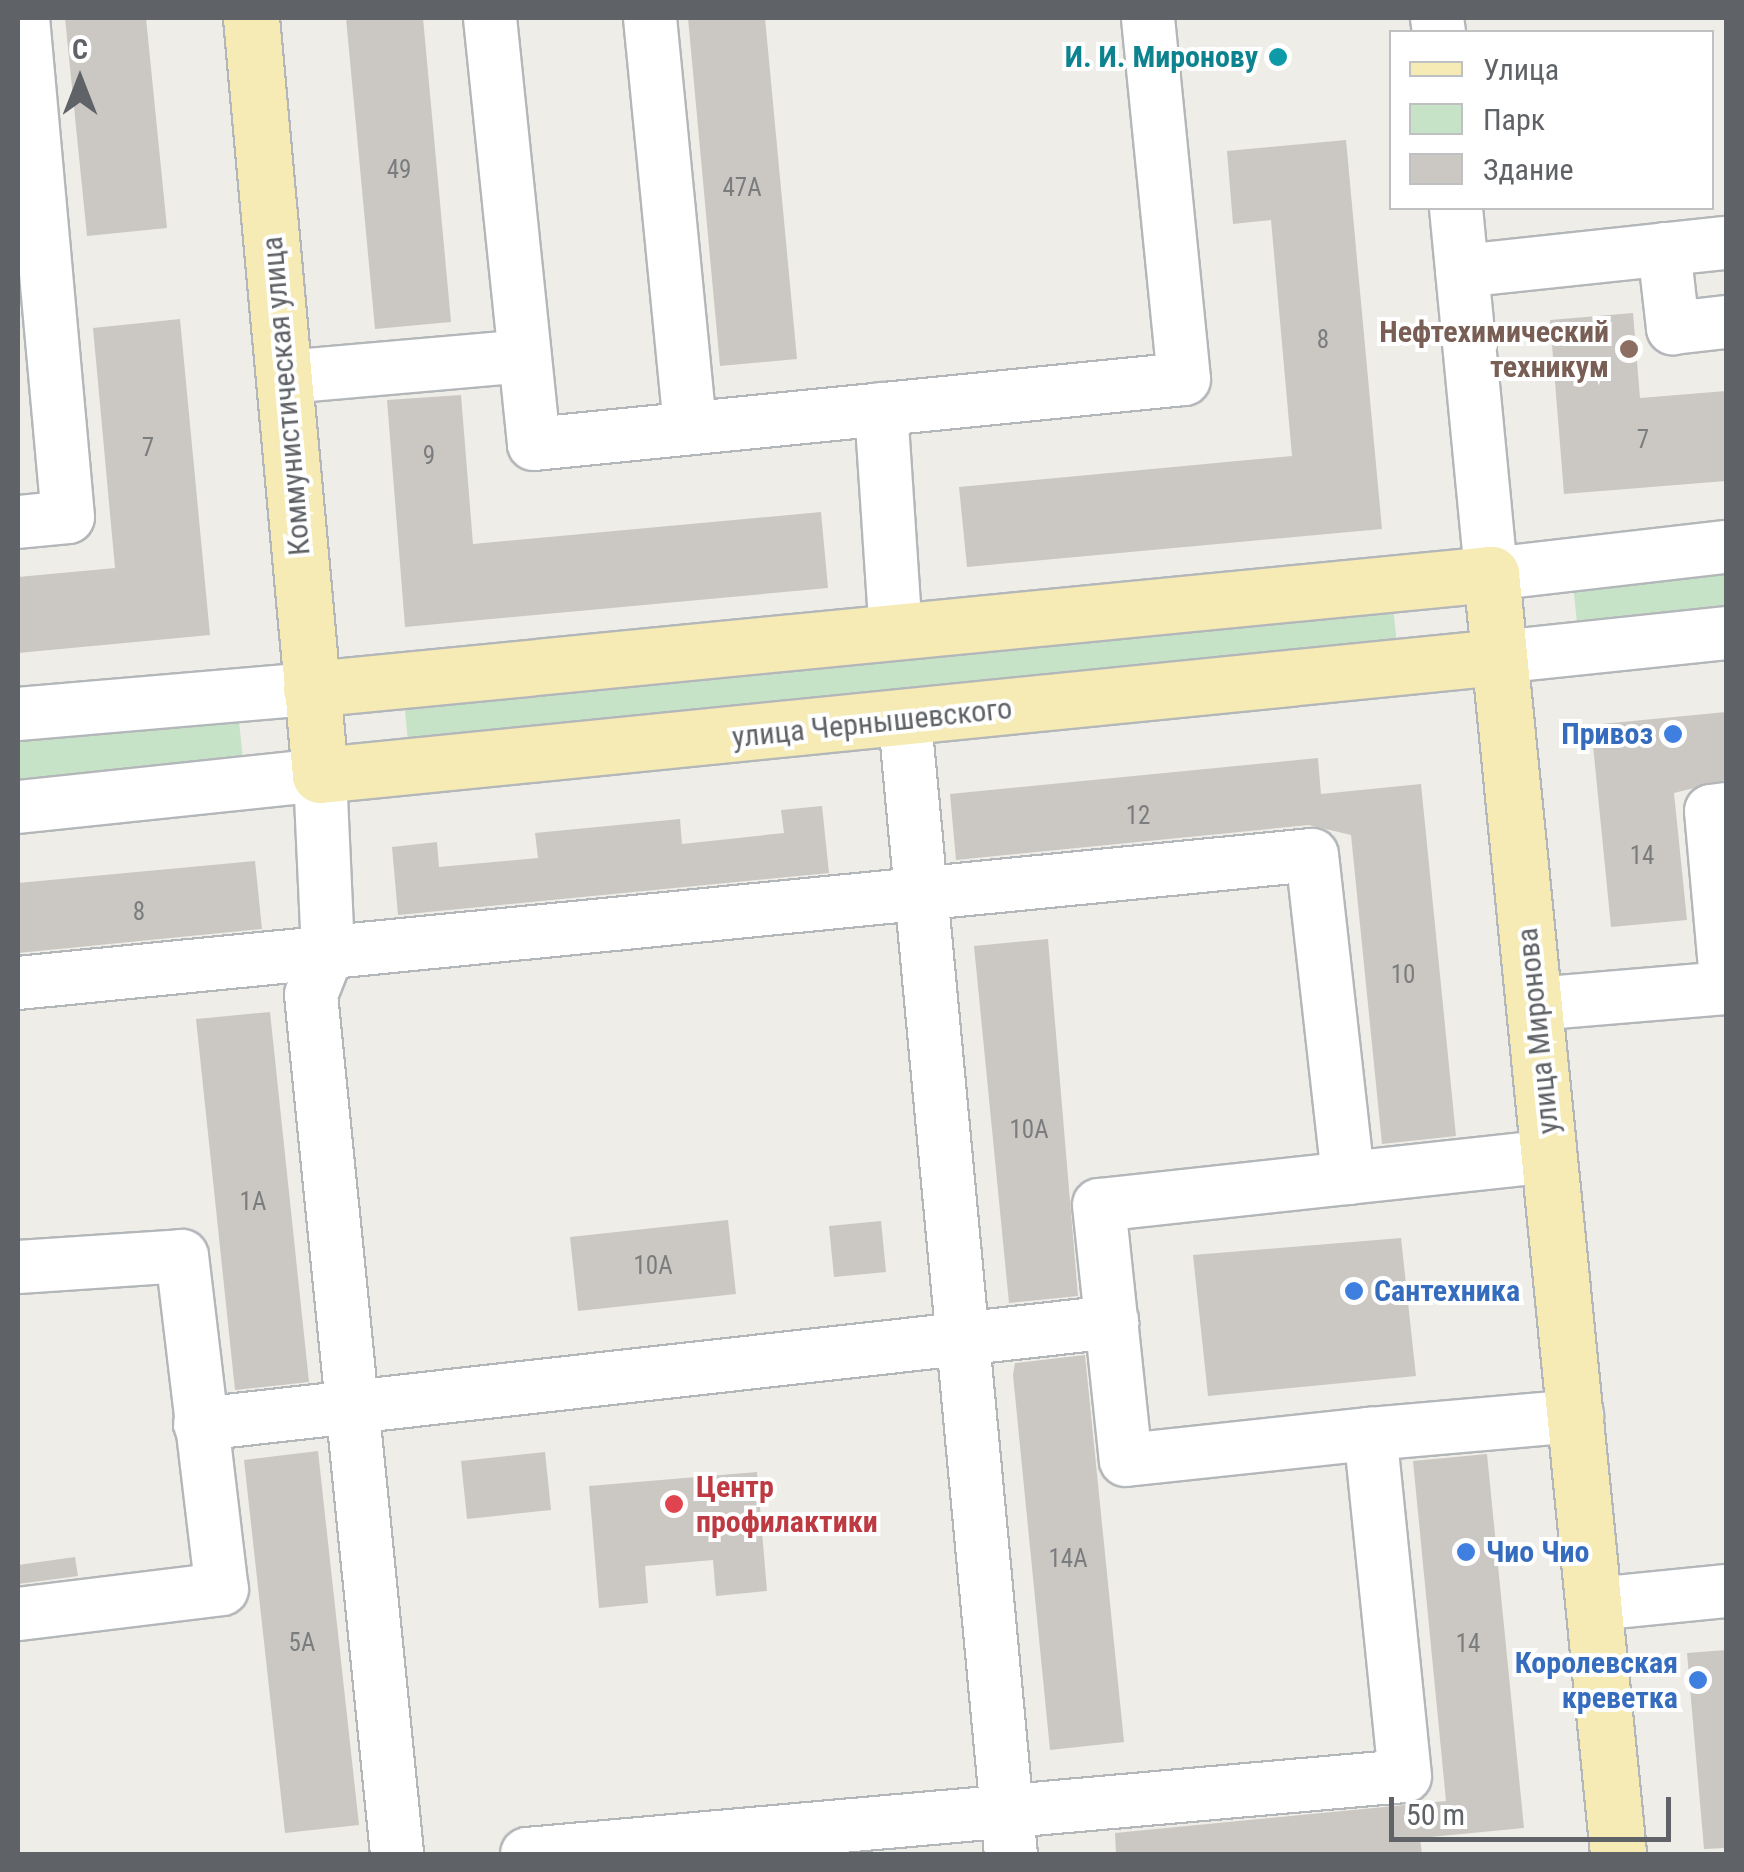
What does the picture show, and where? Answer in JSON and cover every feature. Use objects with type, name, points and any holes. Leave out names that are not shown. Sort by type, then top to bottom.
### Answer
[{"type":"main road","name":"Коммунистическая улица","points":[[251,18],[320,776]]},
{"type":"main road","points":[[310,689],[1491,574]]},
{"type":"main road","name":"улица Миронова","points":[[1491,574],[1618,1854]]},
{"type":"main road","name":"улица Чернышевского","points":[[320,776],[904,721],[1500,658]]},
{"type":"street","points":[[18,522],[68,518],[24,92],[23,18]]},
{"type":"street","points":[[490,18],[534,444],[1184,379],[1148,18]]},
{"type":"street","points":[[650,18],[690,428]]},
{"type":"street","name":"улица Миронова","points":[[1456,210],[1491,574]]},
{"type":"street","points":[[1462,271],[1726,243]]},
{"type":"street","points":[[1664,250],[1672,328],[1726,322]]},
{"type":"street","points":[[286,377],[524,356]]},
{"type":"street","points":[[881,409],[896,632]]},
{"type":"street","points":[[1491,574],[1726,547]]},
{"type":"street","name":"улица Чернышевского","points":[[1500,658],[1726,634]]},
{"type":"street","points":[[18,714],[310,689]]},
{"type":"street","points":[[904,721],[966,1337],[1009,1834]]},
{"type":"street","points":[[320,776],[328,952],[311,996],[397,1854]]},
{"type":"street","name":"улица Чернышевского","points":[[18,808],[320,776]]},
{"type":"street","points":[[1726,809],[1710,811],[1726,980]]},
{"type":"street","points":[[18,983],[1312,855],[1348,1178]]},
{"type":"street","points":[[1535,1004],[1726,988]]},
{"type":"street","points":[[1550,1156],[1098,1205],[1126,1460],[1576,1416]]},
{"type":"street","points":[[18,1267],[182,1256],[222,1589],[18,1614]]},
{"type":"street","points":[[200,1424],[1112,1322]]},
{"type":"street","points":[[527,1854],[1009,1834],[1405,1776],[1370,1434]]},
{"type":"street","points":[[1595,1604],[1726,1591]]},
{"type":"green space","points":[[1726,559],[1726,609],[1577,623],[1572,574]]},
{"type":"green space","points":[[1392,596],[1397,645],[408,741],[403,692]]},
{"type":"green space","points":[[238,711],[243,760],[18,782],[18,732]]},
{"type":"building","points":[[65,18],[146,18],[167,228],[87,236]]},
{"type":"building","points":[[346,18],[423,18],[451,322],[375,329]]},
{"type":"building","points":[[688,18],[765,18],[797,359],[720,366]]},
{"type":"building","points":[[1346,140],[1382,529],[967,567],[959,487],[1292,456],[1271,220],[1233,224],[1227,151]]},
{"type":"building","points":[[1633,313],[1640,398],[1726,391],[1726,481],[1564,494],[1550,320]]},
{"type":"building","points":[[180,319],[210,635],[18,653],[18,577],[115,568],[93,328]]},
{"type":"building","points":[[461,395],[473,544],[821,512],[828,588],[405,627],[387,400]]},
{"type":"building","points":[[1726,712],[1726,780],[1674,793],[1687,920],[1611,927],[1591,725]]},
{"type":"building","points":[[1318,758],[1321,794],[1421,784],[1456,1136],[1382,1144],[1351,835],[1309,825],[956,860],[950,794]]},
{"type":"building","points":[[822,806],[829,873],[398,915],[392,847],[437,842],[439,867],[538,858],[535,833],[680,819],[682,844],[784,833],[781,810]]},
{"type":"building","points":[[255,861],[262,929],[18,953],[18,883]]},
{"type":"building","points":[[1048,939],[1078,1296],[1009,1303],[974,946]]},
{"type":"building","points":[[270,1012],[309,1382],[235,1390],[196,1019]]},
{"type":"building","points":[[728,1220],[736,1294],[578,1311],[570,1237]]},
{"type":"building","points":[[881,1221],[886,1272],[834,1277],[829,1226]]},
{"type":"building","points":[[1401,1238],[1416,1376],[1208,1396],[1193,1255]]},
{"type":"building","points":[[1085,1355],[1124,1742],[1050,1750],[1013,1375],[1015,1363]]},
{"type":"building","points":[[318,1451],[359,1825],[285,1833],[244,1460]]},
{"type":"building","points":[[545,1452],[551,1510],[467,1519],[461,1461]]},
{"type":"building","points":[[1487,1454],[1524,1828],[1420,1838],[1422,1854],[1116,1854],[1115,1833],[1446,1801],[1413,1461]]},
{"type":"building","points":[[757,1472],[767,1591],[716,1596],[713,1560],[645,1566],[648,1603],[599,1608],[589,1486]]},
{"type":"building","points":[[75,1557],[78,1576],[18,1584],[18,1565]]},
{"type":"building","points":[[1726,1650],[1726,1848],[1704,1849],[1687,1653]]},
{"type":"place","name":"И. И. Миронову","points":[[1278,57]]},
{"type":"place","name":"Нефтехимический техникум","points":[[1629,349]]},
{"type":"place","name":"Привоз","points":[[1673,734]]},
{"type":"place","name":"Сантехника","points":[[1354,1291]]},
{"type":"place","name":"Центр профилактики","points":[[674,1504]]},
{"type":"place","name":"Чио Чио","points":[[1466,1552]]},
{"type":"place","name":"Королевская креветка","points":[[1698,1680]]}]
